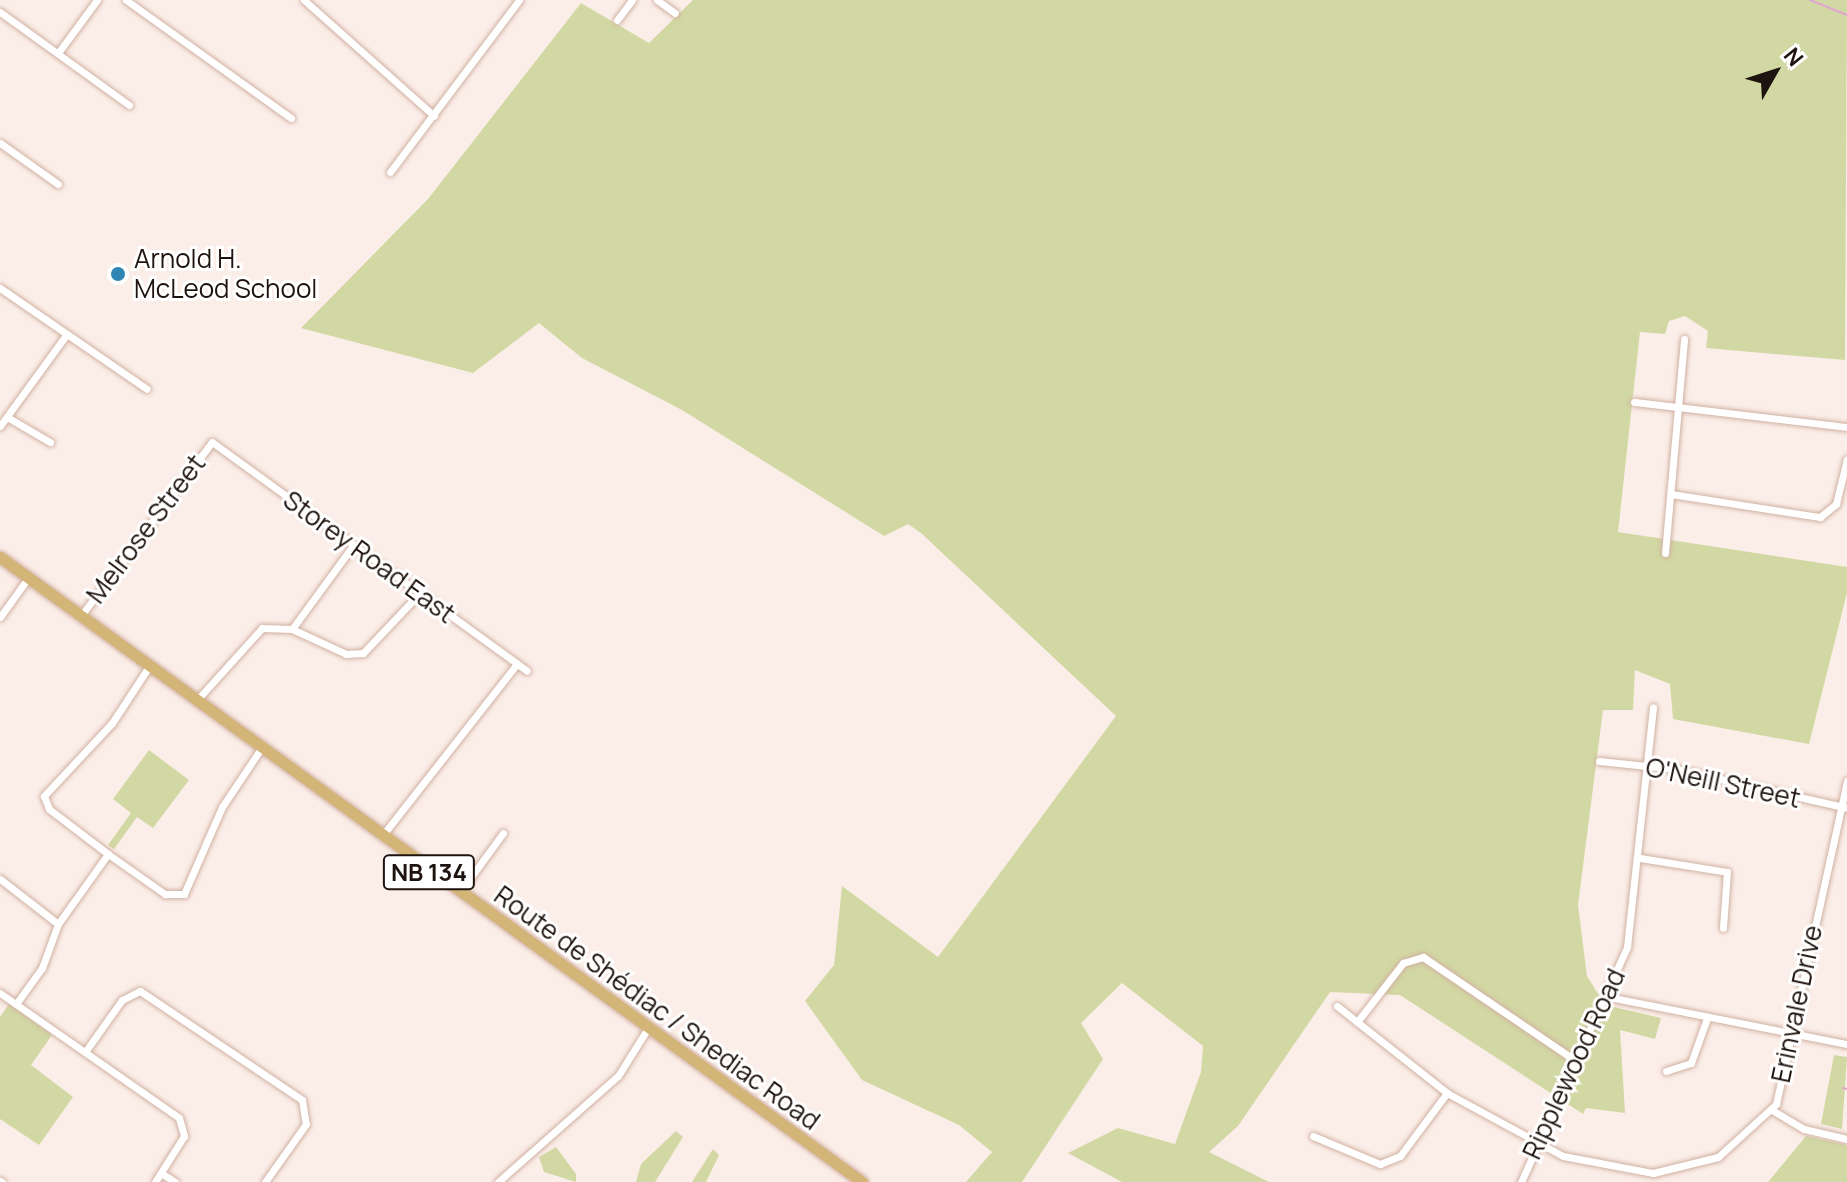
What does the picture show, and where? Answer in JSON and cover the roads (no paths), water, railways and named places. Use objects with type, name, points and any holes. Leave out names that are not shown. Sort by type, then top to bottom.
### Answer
[{"type":"main road","name":"Route de Shédiac / Shediac Road","points":[[0,557],[381,838],[862,1182]]},
{"type":"street","points":[[58,53],[97,0]]},
{"type":"street","points":[[126,0],[291,118]]},
{"type":"street","points":[[304,0],[434,116]]},
{"type":"street","points":[[390,172],[519,0]]},
{"type":"street","points":[[617,20],[632,0]]},
{"type":"street","points":[[657,0],[675,13]]},
{"type":"street","points":[[0,12],[129,105]]},
{"type":"street","points":[[0,143],[58,184]]},
{"type":"street","points":[[0,288],[147,389]]},
{"type":"street","points":[[0,426],[66,335]]},
{"type":"street","points":[[1665,553],[1684,339]]},
{"type":"street","points":[[1634,402],[1847,427]]},
{"type":"street","points":[[7,417],[50,442]]},
{"type":"street","name":"Storey Road East","points":[[212,442],[352,547],[527,671]]},
{"type":"street","name":"Melrose Street","points":[[80,617],[212,442]]},
{"type":"street","points":[[1671,494],[1820,517],[1836,504],[1847,459]]},
{"type":"street","points":[[292,629],[352,547]]},
{"type":"street","points":[[0,617],[28,578]]},
{"type":"street","points":[[195,702],[255,632],[292,629],[346,654],[363,653],[419,594]]},
{"type":"street","points":[[381,838],[517,664]]},
{"type":"street","points":[[148,668],[112,723],[44,796],[49,809],[108,854],[165,894],[184,894],[222,807],[260,750]]},
{"type":"street","name":"Ripplewood Road","points":[[1521,1182],[1534,1144],[1609,997],[1627,947],[1640,858],[1653,707]]},
{"type":"street","name":"O'Neill Street","points":[[1599,761],[1646,765],[1844,807]]},
{"type":"street","name":"Erinvale Drive","points":[[1337,1006],[1447,1093],[1534,1144],[1653,1173],[1718,1157],[1772,1110],[1795,1034],[1847,781]]},
{"type":"street","points":[[458,893],[503,833]]},
{"type":"street","points":[[16,1004],[42,968],[58,924],[108,854]]},
{"type":"street","points":[[1640,858],[1727,872],[1723,928]]},
{"type":"street","points":[[0,879],[58,924]]},
{"type":"street","points":[[1357,1022],[1403,963],[1423,957],[1576,1061]]},
{"type":"street","points":[[85,1052],[122,1000],[140,991],[302,1100],[306,1124],[265,1182]]},
{"type":"street","points":[[0,993],[179,1118],[184,1136],[155,1182]]},
{"type":"street","points":[[1609,997],[1847,1044]]},
{"type":"street","points":[[1666,1071],[1691,1063],[1707,1018]]},
{"type":"street","points":[[498,1182],[618,1076],[648,1028]]},
{"type":"street","points":[[1313,1136],[1380,1164],[1400,1156],[1447,1093]]},
{"type":"street","points":[[1772,1110],[1804,1129],[1847,1139]]},
{"type":"street","points":[[161,1173],[175,1182]]},
{"type":"waterway","points":[[1810,0],[1847,15]]},
{"type":"waterway","points":[[1843,1088],[1847,1089]]},
{"type":"place","name":"Arnold H. McLeod School","points":[[118,274]]}]
